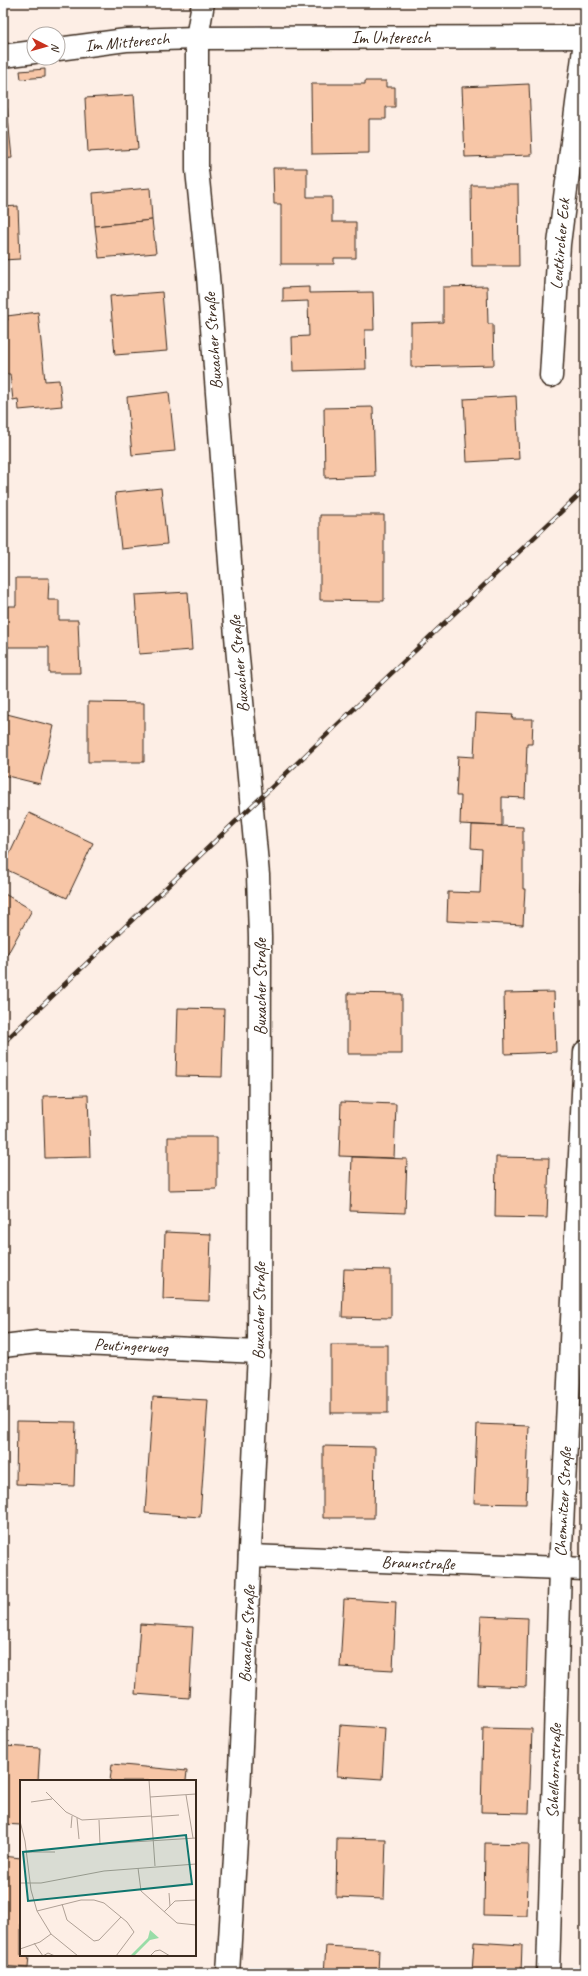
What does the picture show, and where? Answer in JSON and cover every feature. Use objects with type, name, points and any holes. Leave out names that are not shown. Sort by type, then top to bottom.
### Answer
[{"type":"street","name":"Buxacher Straße","points":[[203,3],[197,38],[198,170],[208,276],[234,614],[258,875],[260,937],[259,1352],[228,1973]]},
{"type":"street","name":"Im Unteresch","points":[[197,38],[585,37]]},
{"type":"street","name":"Im Mitteresch","points":[[66,47],[126,40],[197,38]]},
{"type":"street","name":"Leutkircher Eck","points":[[551,376],[559,244],[585,41]]},
{"type":"street","points":[[3,56],[26,53]]},
{"type":"street","name":"Chemnitzer Straße","points":[[560,1568],[585,1052]]},
{"type":"street","name":"Peutingerweg","points":[[3,1346],[37,1342],[259,1352]]},
{"type":"street","name":"Braunstraße","points":[[250,1556],[585,1569]]},
{"type":"street","name":"Schelhornstraße","points":[[548,1973],[560,1568]]},
{"type":"building","points":[[45,69],[45,77],[21,79],[20,71]]},
{"type":"building","points":[[365,81],[386,81],[386,87],[395,87],[395,107],[386,107],[386,119],[369,119],[369,153],[312,154],[311,84],[365,84]]},
{"type":"building","points":[[529,84],[532,155],[465,157],[462,87]]},
{"type":"building","points":[[134,95],[138,149],[88,152],[85,98]]},
{"type":"building","points":[[3,108],[7,108],[12,158],[3,159]]},
{"type":"building","points":[[273,168],[307,168],[307,197],[332,197],[332,222],[356,222],[356,258],[334,258],[334,264],[281,264],[281,204],[274,204]]},
{"type":"building","points":[[471,185],[518,185],[519,266],[472,266]]},
{"type":"building","points":[[150,188],[152,220],[95,226],[93,193]]},
{"type":"building","points":[[18,206],[20,259],[3,260],[3,207]]},
{"type":"building","points":[[152,220],[156,253],[99,258],[95,226]]},
{"type":"building","points":[[487,286],[488,324],[493,324],[494,365],[411,367],[411,323],[443,322],[443,287]]},
{"type":"building","points":[[309,287],[309,293],[373,292],[374,330],[365,330],[366,369],[293,371],[292,337],[309,336],[308,301],[283,302],[283,288]]},
{"type":"building","points":[[162,292],[167,351],[115,355],[110,296]]},
{"type":"building","points":[[38,312],[45,381],[59,380],[62,406],[19,410],[18,399],[13,400],[10,374],[3,374],[3,320],[8,320],[7,316]]},
{"type":"building","points":[[169,392],[175,451],[132,455],[127,397]]},
{"type":"building","points":[[516,396],[519,459],[467,462],[464,399]]},
{"type":"building","points":[[373,407],[375,476],[325,478],[324,408]]},
{"type":"building","points":[[161,488],[167,544],[121,549],[115,493]]},
{"type":"building","points":[[320,515],[384,515],[384,601],[320,600]]},
{"type":"building","points":[[16,578],[49,578],[48,600],[59,600],[59,620],[78,620],[80,673],[49,673],[49,647],[3,647],[3,606],[16,606]]},
{"type":"building","points":[[188,592],[192,650],[139,654],[135,595]]},
{"type":"building","points":[[88,702],[144,703],[144,762],[88,762]]},
{"type":"building","points":[[3,713],[54,726],[40,784],[3,775]]},
{"type":"building","points":[[476,713],[513,715],[512,719],[533,719],[532,744],[527,744],[525,798],[502,797],[502,826],[460,824],[461,796],[456,796],[458,756],[474,757]]},
{"type":"building","points":[[29,813],[93,843],[67,898],[3,868]]},
{"type":"building","points":[[472,825],[523,827],[523,889],[525,889],[523,925],[447,921],[448,892],[480,893],[482,849],[471,848]]},
{"type":"building","points":[[581,868],[585,868],[585,892],[580,891]]},
{"type":"building","points":[[3,893],[32,910],[7,955],[3,953]]},
{"type":"building","points":[[554,992],[556,1052],[505,1054],[504,993]]},
{"type":"building","points":[[348,993],[402,994],[402,1054],[348,1054]]},
{"type":"building","points":[[178,1008],[224,1009],[222,1077],[176,1076]]},
{"type":"building","points":[[88,1095],[90,1157],[45,1158],[43,1096]]},
{"type":"building","points":[[341,1102],[396,1104],[394,1158],[339,1156]]},
{"type":"building","points":[[168,1137],[217,1137],[217,1189],[168,1190]]},
{"type":"building","points":[[352,1157],[407,1159],[405,1213],[350,1211]]},
{"type":"building","points":[[496,1157],[549,1158],[547,1218],[495,1217]]},
{"type":"building","points":[[165,1232],[211,1234],[209,1301],[163,1299]]},
{"type":"building","points":[[344,1269],[391,1270],[391,1318],[342,1317]]},
{"type":"building","points":[[331,1345],[388,1345],[388,1413],[331,1413]]},
{"type":"building","points":[[153,1397],[208,1400],[200,1517],[145,1513]]},
{"type":"building","points":[[17,1421],[76,1422],[74,1486],[16,1484]]},
{"type":"building","points":[[477,1424],[529,1426],[526,1504],[474,1503]]},
{"type":"building","points":[[323,1446],[375,1447],[374,1518],[323,1518]]},
{"type":"building","points":[[344,1599],[396,1602],[393,1670],[340,1667]]},
{"type":"building","points":[[481,1616],[528,1618],[526,1687],[478,1685]]},
{"type":"building","points":[[140,1624],[193,1627],[189,1698],[135,1694]]},
{"type":"building","points":[[340,1725],[385,1728],[382,1779],[337,1776]]},
{"type":"building","points":[[483,1728],[532,1729],[529,1813],[481,1812]]},
{"type":"building","points":[[3,1746],[40,1748],[38,1780],[20,1780],[20,1825],[3,1824]]},
{"type":"building","points":[[112,1764],[187,1771],[186,1780],[110,1780]]},
{"type":"building","points":[[337,1838],[386,1839],[384,1899],[336,1897]]},
{"type":"building","points":[[485,1843],[529,1844],[527,1916],[484,1915]]},
{"type":"building","points":[[3,1856],[20,1858],[20,1956],[29,1956],[28,1968],[3,1966]]},
{"type":"building","points":[[474,1942],[522,1945],[521,1973],[472,1973]]},
{"type":"building","points":[[326,1946],[379,1949],[378,1973],[324,1973]]},
{"type":"railway","points":[[3,1043],[585,489]]}]
